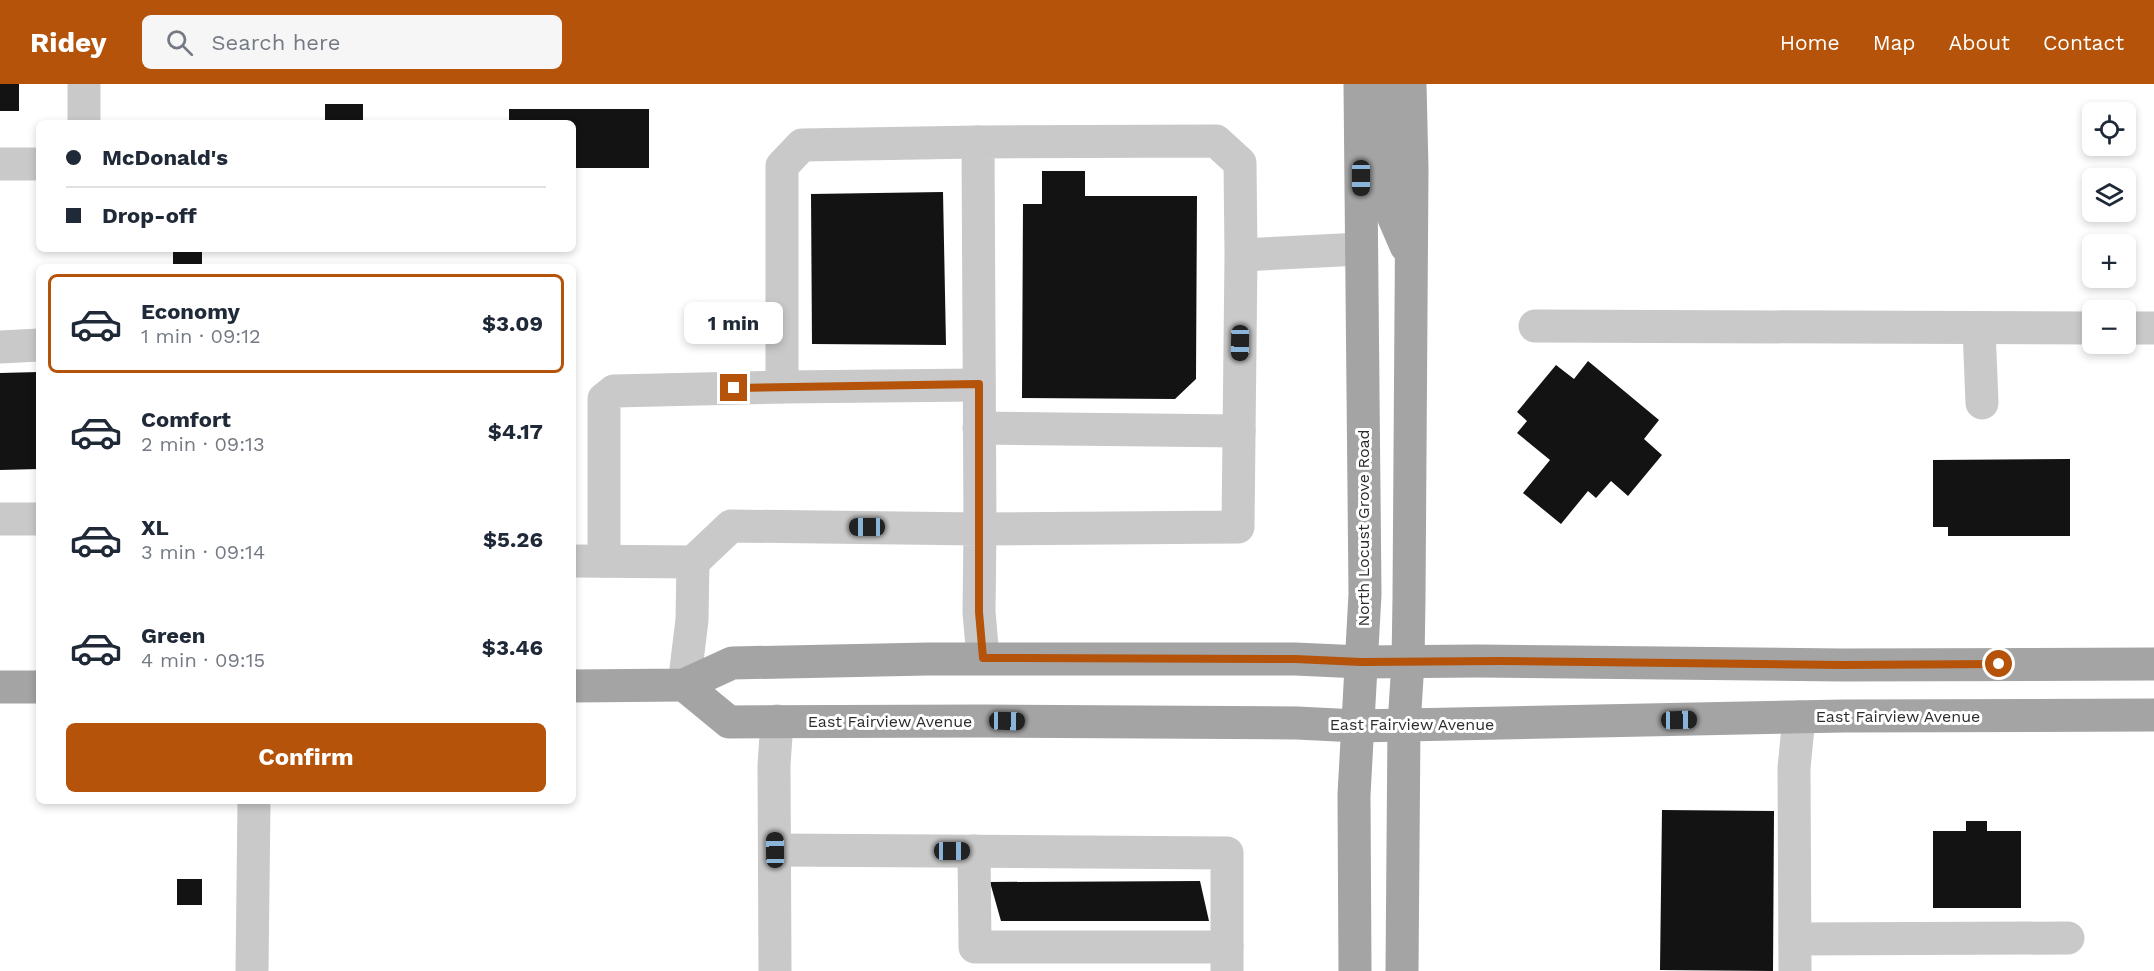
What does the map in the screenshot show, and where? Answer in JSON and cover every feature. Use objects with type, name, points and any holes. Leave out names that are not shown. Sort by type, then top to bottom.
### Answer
[{"type":"main road","name":"North Locust Grove Road","points":[[1354,971],[1354,795],[1365,594],[1360,84]]},
{"type":"main road","points":[[1385,84],[1387,202],[1410,256]]},
{"type":"main road","points":[[1402,971],[1404,725],[1408,662],[1412,169],[1410,84]]},
{"type":"main road","points":[[576,686],[684,685],[732,663],[983,658],[1841,665],[2154,664]]},
{"type":"main road","name":"East Fairview Avenue","points":[[684,685],[729,722],[1297,723],[1357,726],[1799,717],[2154,715]]},
{"type":"main road","points":[[0,687],[36,687]]},
{"type":"lane","points":[[84,86],[84,120]]},
{"type":"lane","points":[[782,387],[782,166],[802,145],[1216,141],[1240,163],[1238,527],[980,529],[731,526],[693,562],[589,561],[604,399],[614,391],[979,384]]},
{"type":"lane","points":[[978,142],[979,612],[983,658]]},
{"type":"lane","points":[[0,164],[36,164]]},
{"type":"lane","points":[[1240,255],[1361,249]]},
{"type":"lane","points":[[1535,326],[2082,328]]},
{"type":"lane","points":[[1979,328],[1982,403]]},
{"type":"lane","points":[[2136,328],[2154,328]]},
{"type":"lane","points":[[0,346],[36,345]]},
{"type":"lane","points":[[979,428],[1239,431]]},
{"type":"lane","points":[[0,519],[36,519]]},
{"type":"lane","points":[[684,685],[692,620],[693,562]]},
{"type":"lane","points":[[1795,971],[1794,768],[1799,717]]},
{"type":"lane","points":[[775,971],[774,765],[777,721]]},
{"type":"lane","points":[[252,971],[254,804]]},
{"type":"lane","points":[[775,850],[974,851],[1227,853],[1227,959],[975,947],[974,851]]},
{"type":"lane","points":[[1795,939],[2068,938]]},
{"type":"building","points":[[0,84],[19,84],[19,111],[0,111]]},
{"type":"building","points":[[325,104],[363,104],[363,120],[325,120]]},
{"type":"building","points":[[509,109],[649,109],[649,168],[576,168],[576,120],[509,120]]},
{"type":"building","points":[[1042,171],[1085,171],[1085,196],[1197,196],[1196,379],[1175,399],[1022,398],[1023,204],[1042,204]]},
{"type":"building","points":[[943,192],[946,345],[812,344],[811,194]]},
{"type":"building","points":[[173,252],[202,252],[202,264],[173,264]]},
{"type":"building","points":[[1588,361],[1659,420],[1644,439],[1662,455],[1628,496],[1611,481],[1596,498],[1588,491],[1561,524],[1523,493],[1550,460],[1517,433],[1527,421],[1517,412],[1556,365],[1574,379]]},
{"type":"building","points":[[36,372],[36,469],[0,470],[0,373]]},
{"type":"building","points":[[2070,459],[2070,536],[1948,536],[1948,527],[1933,527],[1933,460]]},
{"type":"building","points":[[1662,810],[1774,811],[1773,971],[1660,970]]},
{"type":"building","points":[[1966,821],[1987,821],[1987,831],[2021,831],[2021,908],[1933,908],[1933,831],[1966,831]]},
{"type":"building","points":[[177,879],[202,879],[202,905],[177,905]]},
{"type":"building","points":[[1200,881],[1209,921],[1001,921],[990,882]]},
{"type":"route","points":[[734,388],[979,384],[979,612],[983,658],[1841,665],[1999,664]]}]
